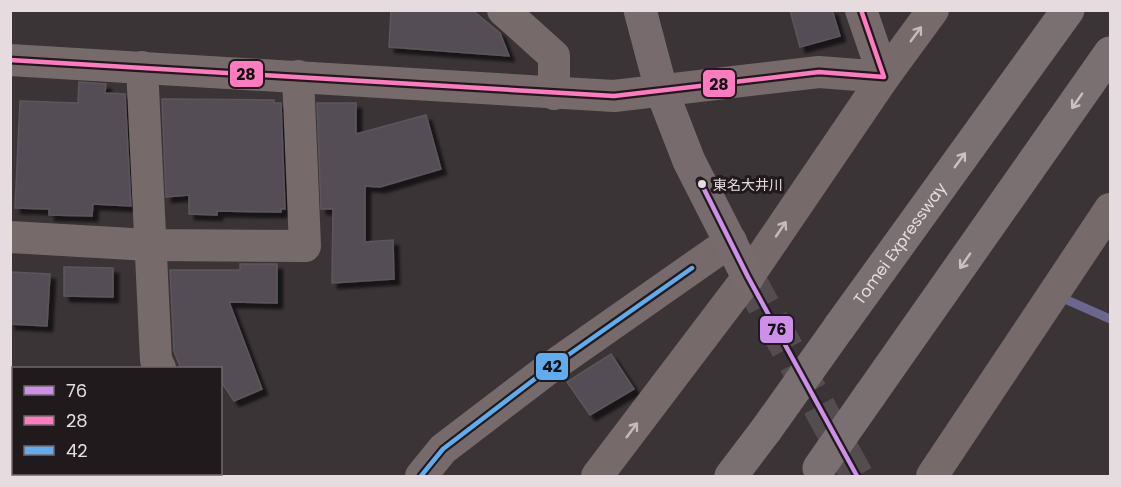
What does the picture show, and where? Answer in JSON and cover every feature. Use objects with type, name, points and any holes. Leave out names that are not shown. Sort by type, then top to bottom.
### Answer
[{"type":"highway","name":"Tomei Expressway","points":[[731,477],[1068,10]]},
{"type":"highway","points":[[816,472],[1110,53]]},
{"type":"main road","points":[[640,10],[661,89],[689,161],[748,278]]},
{"type":"street","points":[[502,10],[554,56],[554,94]]},
{"type":"street","points":[[861,10],[884,77]]},
{"type":"street","points":[[597,477],[748,278],[884,77],[933,10]]},
{"type":"street","points":[[10,60],[298,75],[554,94],[614,96],[819,72],[884,77]]},
{"type":"street","points":[[142,68],[149,245],[156,360],[159,367]]},
{"type":"street","points":[[10,237],[149,245],[305,246],[298,75]]},
{"type":"street","points":[[932,477],[1110,209]]},
{"type":"street","points":[[421,477],[443,449],[544,372],[731,241]]},
{"type":"building","points":[[391,10],[472,10],[500,33],[509,56],[389,47]]},
{"type":"building","points":[[790,10],[832,10],[840,36],[800,47]]},
{"type":"building","points":[[79,82],[106,84],[105,93],[125,94],[131,206],[93,204],[92,216],[49,215],[49,209],[15,208],[20,101],[78,103]]},
{"type":"building","points":[[162,99],[274,100],[274,103],[281,103],[285,209],[281,209],[281,212],[217,211],[217,215],[189,214],[189,195],[166,197]]},
{"type":"building","points":[[317,103],[356,103],[356,134],[426,115],[441,169],[380,187],[365,186],[365,242],[393,240],[394,279],[332,283],[333,209],[321,209]]},
{"type":"building","points":[[240,264],[277,264],[277,303],[229,302],[262,389],[234,401],[222,383],[222,367],[180,367],[174,351],[170,270],[240,270]]},
{"type":"building","points":[[64,267],[113,268],[113,297],[64,296]]},
{"type":"building","points":[[10,272],[50,274],[47,326],[10,324]]},
{"type":"building","points":[[611,354],[634,389],[590,415],[567,382]]},
{"type":"waterway","points":[[1058,296],[1110,319]]},
{"type":"tunnel","points":[[748,277],[857,476]]},
{"type":"transit line","name":"28","points":[[10,60],[614,96],[819,72],[884,77],[861,10]]},
{"type":"transit line","name":"76","points":[[700,181],[748,277],[857,476]]},
{"type":"transit line","name":"42","points":[[421,476],[443,449],[544,372],[692,268]]},
{"type":"place","name":"東名大井川","points":[[702,184]]}]
